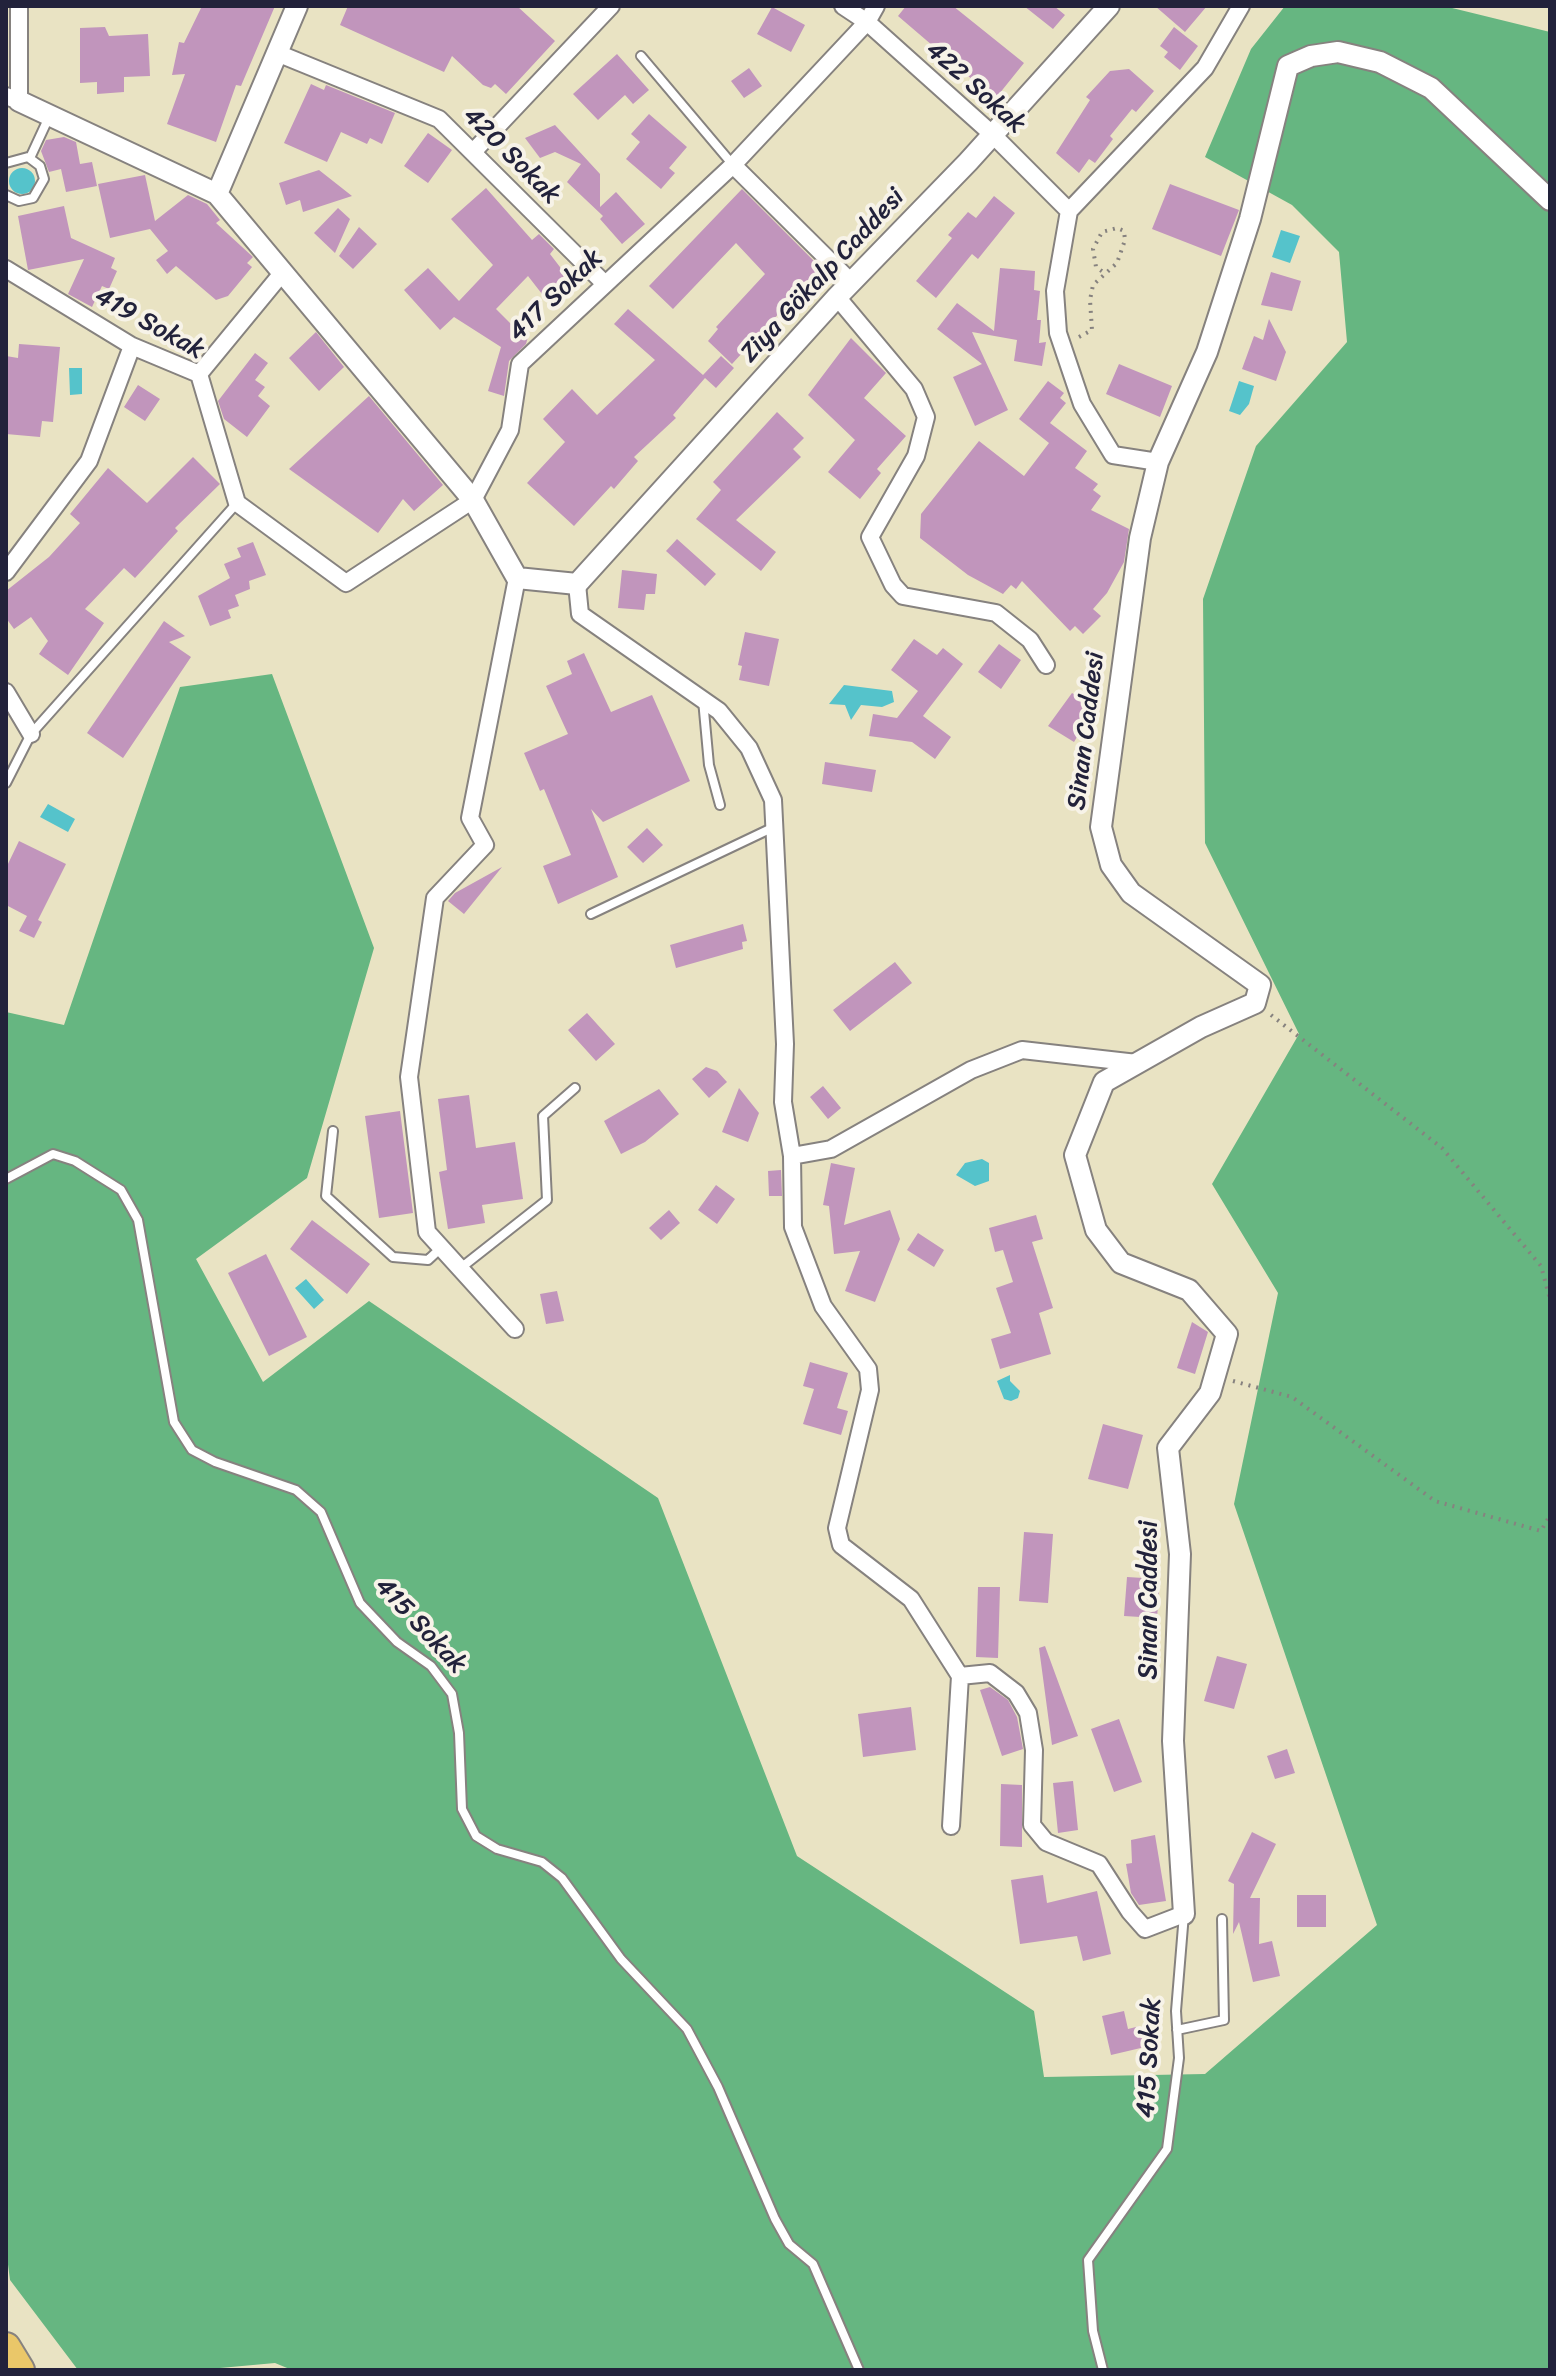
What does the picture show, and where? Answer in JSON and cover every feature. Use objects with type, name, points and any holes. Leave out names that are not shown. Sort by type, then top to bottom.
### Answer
[{"type":"highway","points":[[6,2347],[20,2370]]},
{"type":"street","points":[[19,6],[13,99],[217,194],[473,500],[517,578],[470,818],[485,845],[435,898],[409,1077],[427,1232],[462,1267],[515,1329]]},
{"type":"street","points":[[217,194],[297,6]]},
{"type":"street","points":[[473,152],[611,6]]},
{"type":"street","name":"422 Sokak","points":[[843,6],[867,22],[992,134],[1069,211]]},
{"type":"street","name":"417 Sokak","points":[[473,500],[510,430],[520,364],[733,165],[867,22],[876,6]]},
{"type":"street","name":"Ziya Gökalp Caddesi","points":[[577,584],[844,290],[1109,6]]},
{"type":"street","points":[[1158,462],[1113,455],[1082,404],[1062,345],[1055,291],[1069,211],[1205,68],[1241,6]]},
{"type":"street","name":"Sinan Caddesi","points":[[1184,1914],[1173,1741],[1180,1554],[1168,1448],[1210,1393],[1227,1334],[1189,1290],[1121,1263],[1096,1230],[1075,1155],[1104,1082],[1201,1027],[1255,1003],[1260,985],[1131,893],[1111,865],[1101,827],[1140,538],[1158,462],[1207,352],[1250,219],[1288,66],[1311,56],[1338,52],[1380,62],[1431,88],[1550,200]]},
{"type":"street","name":"420 Sokak","points":[[277,53],[439,119],[604,283]]},
{"type":"street","points":[[733,165],[844,290],[914,389],[926,417],[916,456],[870,537],[893,585],[903,596],[996,613],[1030,640],[1046,665]]},
{"type":"street","name":"419 Sokak","points":[[6,269],[132,346],[199,374],[237,503]]},
{"type":"street","points":[[199,374],[283,272]]},
{"type":"street","points":[[6,572],[89,461],[132,346]]},
{"type":"street","points":[[237,503],[346,583],[473,500]]},
{"type":"street","points":[[517,578],[577,584],[580,614],[719,711],[749,748],[773,800],[785,1044],[783,1102],[792,1156],[793,1227],[823,1306],[868,1369],[870,1390],[837,1528],[841,1545],[911,1599],[960,1676],[951,1826]]},
{"type":"street","points":[[6,692],[31,734]]},
{"type":"street","points":[[792,1156],[831,1149],[971,1070],[1022,1050],[1137,1063]]},
{"type":"street","points":[[960,1676],[990,1673],[1016,1693],[1028,1713],[1034,1750],[1032,1825],[1046,1842],[1099,1864],[1130,1912],[1145,1929],[1184,1914]]},
{"type":"lane","points":[[641,56],[733,165]]},
{"type":"lane","points":[[30,158],[50,116]]},
{"type":"lane","points":[[6,163],[21,156],[30,158],[43,172],[39,193],[19,201],[6,195]]},
{"type":"lane","points":[[6,783],[31,734],[237,503]]},
{"type":"lane","points":[[703,699],[709,765],[720,805]]},
{"type":"lane","points":[[591,914],[774,826]]},
{"type":"lane","points":[[462,1267],[547,1200],[543,1116],[575,1088]]},
{"type":"lane","points":[[333,1131],[326,1196],[393,1257],[428,1260],[442,1247]]},
{"type":"lane","name":"415 Sokak","points":[[6,1179],[53,1154],[75,1161],[121,1190],[138,1220],[174,1422],[192,1450],[215,1462],[296,1490],[321,1512],[360,1603],[397,1642],[431,1666],[452,1694],[459,1733],[462,1809],[476,1836],[497,1849],[542,1862],[562,1878],[621,1959],[687,2029],[718,2087],[775,2219],[789,2244],[813,2264],[859,2370]]},
{"type":"lane","name":"415 Sokak","points":[[1103,2370],[1093,2331],[1088,2260],[1167,2149],[1177,2080],[1184,1914]]},
{"type":"lane","points":[[1177,2030],[1224,2020],[1222,1919]]},
{"type":"path","points":[[1062,345],[1092,330],[1090,300],[1093,285],[1103,272],[1111,271],[1117,263],[1125,240],[1124,231],[1117,228],[1102,232],[1093,249],[1096,267],[1103,272]]},
{"type":"path","points":[[1255,1003],[1442,1148],[1541,1266],[1550,1299]]},
{"type":"path","points":[[1215,1376],[1292,1397],[1435,1501],[1541,1531],[1550,1515]]},
{"type":"green space","points":[[1285,6],[1444,6],[1550,32],[1550,2370],[292,2370],[275,2363],[198,2370],[78,2370],[10,2280],[6,2249],[6,1012],[64,1025],[180,687],[272,674],[374,948],[307,1178],[196,1259],[263,1382],[369,1301],[658,1498],[797,1856],[1034,2011],[1044,2077],[1205,2074],[1377,1925],[1234,1504],[1278,1293],[1212,1184],[1299,1034],[1205,843],[1203,599],[1256,446],[1347,342],[1339,252],[1292,205],[1205,157],[1251,49]]},
{"type":"water","points":[[22,168],[31,172],[35,181],[31,190],[22,194],[13,190],[9,181],[13,172]]},
{"type":"water","points":[[1281,230],[1300,236],[1290,263],[1272,257]]},
{"type":"water","points":[[69,368],[82,368],[82,394],[70,395]]},
{"type":"water","points":[[1239,381],[1254,386],[1249,404],[1240,415],[1229,411]]},
{"type":"water","points":[[844,685],[892,691],[894,702],[882,707],[861,705],[851,720],[845,705],[829,704]]},
{"type":"water","points":[[48,804],[75,819],[68,832],[40,817]]},
{"type":"water","points":[[982,1159],[989,1163],[989,1181],[975,1186],[956,1175],[965,1163]]},
{"type":"water","points":[[306,1279],[324,1300],[314,1309],[295,1288]]},
{"type":"water","points":[[1010,1375],[1010,1381],[1020,1391],[1018,1398],[1011,1401],[1004,1399],[997,1381]]},
{"type":"building","points":[[202,6],[275,6],[241,86],[236,85],[216,142],[167,124],[185,74],[172,75],[179,42],[184,43]]},
{"type":"building","points":[[348,6],[517,6],[555,41],[506,94],[495,84],[491,88],[483,85],[452,56],[444,72],[340,25]]},
{"type":"building","points":[[906,6],[953,6],[1024,63],[995,99],[898,16]]},
{"type":"building","points":[[1024,6],[1054,6],[1065,15],[1053,29]]},
{"type":"building","points":[[1155,6],[1207,6],[1185,32]]},
{"type":"building","points":[[772,7],[805,25],[791,52],[757,34]]},
{"type":"building","points":[[105,27],[109,36],[148,34],[150,76],[124,77],[124,92],[97,94],[97,82],[80,83],[80,28]]},
{"type":"building","points":[[1174,27],[1198,46],[1180,70],[1164,57],[1168,52],[1160,46]]},
{"type":"building","points":[[617,54],[649,90],[633,104],[625,95],[598,120],[573,94]]},
{"type":"building","points":[[749,68],[762,86],[744,98],[731,81]]},
{"type":"building","points":[[1129,69],[1154,91],[1136,112],[1132,109],[1110,136],[1113,139],[1095,163],[1089,159],[1079,173],[1056,153],[1090,100],[1086,97],[1110,71]]},
{"type":"building","points":[[311,84],[324,90],[326,85],[395,113],[382,144],[370,138],[367,144],[341,132],[327,162],[284,143]]},
{"type":"building","points":[[649,114],[687,147],[669,168],[675,173],[661,189],[626,159],[640,142],[631,134]]},
{"type":"building","points":[[555,125],[600,174],[600,207],[616,192],[645,224],[622,244],[600,219],[603,216],[567,182],[581,164],[555,152],[540,158],[525,138]]},
{"type":"building","points":[[428,133],[452,150],[428,183],[404,166]]},
{"type":"building","points":[[64,137],[76,142],[80,164],[92,162],[97,186],[66,192],[61,169],[49,172],[41,151],[46,140]]},
{"type":"building","points":[[319,170],[352,196],[303,212],[300,200],[286,205],[279,183]]},
{"type":"building","points":[[145,175],[155,221],[188,195],[207,204],[220,220],[216,223],[253,257],[247,263],[252,267],[228,296],[216,300],[176,266],[167,274],[156,260],[168,251],[150,229],[110,238],[98,184]]},
{"type":"building","points":[[1170,184],[1239,210],[1221,256],[1152,229]]},
{"type":"building","points":[[486,188],[532,240],[539,234],[554,249],[550,254],[573,284],[549,303],[528,276],[496,309],[516,329],[529,333],[526,344],[509,361],[504,396],[488,391],[501,347],[454,317],[440,330],[404,290],[428,268],[459,301],[493,265],[451,219]]},
{"type":"building","points":[[742,189],[821,268],[732,364],[708,341],[718,329],[716,327],[765,274],[736,243],[673,309],[649,286]]},
{"type":"building","points":[[994,196],[1015,213],[978,259],[972,254],[936,298],[916,281],[952,238],[948,235],[968,212],[976,218]]},
{"type":"building","points":[[64,206],[71,238],[115,258],[111,268],[117,271],[109,289],[102,286],[92,307],[68,294],[84,259],[28,270],[18,216]]},
{"type":"building","points":[[338,208],[350,219],[335,253],[314,233]]},
{"type":"building","points":[[359,227],[377,244],[353,269],[339,256]]},
{"type":"building","points":[[1000,268],[1035,271],[1034,290],[1040,291],[1037,320],[1041,320],[1039,343],[1046,342],[1042,366],[1014,361],[1017,340],[972,332],[1008,410],[975,426],[953,377],[982,364],[937,329],[957,303],[994,331]]},
{"type":"building","points":[[1271,272],[1301,281],[1292,311],[1261,305]]},
{"type":"building","points":[[628,309],[703,375],[721,356],[734,368],[716,388],[705,378],[673,415],[676,418],[634,457],[638,461],[614,489],[611,486],[574,526],[527,483],[565,442],[543,419],[572,389],[597,415],[655,360],[614,324]]},
{"type":"building","points":[[1269,319],[1286,352],[1276,381],[1242,369],[1254,336],[1263,340]]},
{"type":"building","points":[[316,332],[344,367],[319,391],[289,358]]},
{"type":"building","points":[[851,338],[886,373],[864,398],[906,436],[877,469],[881,473],[860,499],[828,472],[855,440],[808,395]]},
{"type":"building","points":[[19,344],[60,347],[53,422],[42,421],[40,437],[6,434],[6,356],[18,358]]},
{"type":"building","points":[[255,353],[268,363],[255,380],[265,387],[258,396],[270,406],[247,437],[224,419],[218,401]]},
{"type":"building","points":[[1119,364],[1172,386],[1160,417],[1106,394]]},
{"type":"building","points":[[1048,381],[1064,393],[1060,398],[1066,403],[1050,423],[1087,451],[1075,468],[1098,484],[1093,490],[1101,496],[1091,510],[1129,529],[1124,562],[1107,593],[1093,609],[1101,616],[1083,634],[1075,626],[1070,631],[1022,581],[1016,589],[1011,585],[1003,594],[968,575],[920,538],[921,514],[979,441],[1024,476],[1049,443],[1019,419]]},
{"type":"building","points":[[138,385],[160,399],[145,421],[124,407]]},
{"type":"building","points":[[369,396],[443,485],[414,511],[403,499],[378,533],[289,469]]},
{"type":"building","points":[[777,412],[804,438],[793,449],[801,457],[736,520],[776,552],[761,571],[696,519],[721,490],[713,482]]},
{"type":"building","points":[[193,457],[220,484],[175,528],[178,531],[135,578],[124,568],[85,609],[104,623],[68,675],[39,654],[48,641],[31,617],[14,629],[6,618],[6,591],[49,557],[80,523],[70,514],[108,468],[147,503]]},
{"type":"building","points":[[677,539],[716,574],[705,586],[666,551]]},
{"type":"building","points":[[253,542],[266,575],[249,581],[250,589],[235,595],[239,606],[228,610],[231,618],[210,626],[198,596],[230,578],[224,564],[241,557],[237,548]]},
{"type":"building","points":[[622,570],[657,574],[655,594],[646,594],[644,610],[618,608]]},
{"type":"building","points":[[164,621],[185,636],[169,642],[191,657],[123,758],[87,733]]},
{"type":"building","points":[[745,632],[779,639],[769,686],[739,680],[742,666],[738,665]]},
{"type":"building","points":[[914,639],[937,655],[943,648],[963,664],[923,716],[951,737],[935,759],[912,742],[869,736],[873,714],[897,718],[918,691],[891,670]]},
{"type":"building","points":[[999,644],[1021,660],[1001,689],[978,672]]},
{"type":"building","points":[[584,653],[611,712],[652,695],[690,781],[603,822],[591,809],[618,877],[558,904],[543,866],[571,855],[544,789],[540,791],[524,753],[568,734],[546,686],[572,674],[567,661]]},
{"type":"building","points":[[1072,693],[1095,707],[1074,742],[1048,726]]},
{"type":"building","points":[[825,762],[876,770],[872,792],[822,784]]},
{"type":"building","points":[[647,828],[663,845],[643,863],[627,847]]},
{"type":"building","points":[[19,841],[66,864],[38,920],[42,922],[34,938],[19,931],[27,916],[6,905],[6,868]]},
{"type":"building","points":[[502,867],[464,914],[448,901],[455,893]]},
{"type":"building","points":[[743,924],[747,941],[742,942],[743,949],[676,968],[670,945]]},
{"type":"building","points":[[895,962],[912,983],[850,1031],[833,1010]]},
{"type":"building","points":[[587,1013],[615,1044],[596,1061],[568,1030]]},
{"type":"building","points":[[706,1067],[717,1071],[727,1082],[709,1098],[692,1079]]},
{"type":"building","points":[[823,1086],[841,1108],[828,1119],[810,1097]]},
{"type":"building","points":[[739,1088],[759,1113],[748,1142],[722,1132]]},
{"type":"building","points":[[659,1089],[679,1114],[645,1142],[621,1154],[604,1121]]},
{"type":"building","points":[[469,1095],[476,1148],[515,1142],[523,1199],[482,1205],[485,1223],[448,1229],[439,1172],[447,1170],[438,1099]]},
{"type":"building","points":[[400,1111],[413,1213],[379,1218],[365,1116]]},
{"type":"building","points":[[831,1163],[855,1168],[844,1225],[890,1210],[900,1239],[875,1302],[845,1291],[860,1251],[834,1254],[829,1206],[823,1205]]},
{"type":"building","points":[[781,1170],[782,1196],[769,1196],[768,1171]]},
{"type":"building","points":[[716,1185],[735,1199],[717,1224],[698,1210]]},
{"type":"building","points":[[669,1210],[680,1223],[661,1240],[649,1228]]},
{"type":"building","points":[[1036,1215],[1043,1239],[1032,1242],[1053,1308],[1039,1313],[1051,1354],[1000,1369],[991,1339],[1011,1333],[996,1288],[1013,1282],[1003,1250],[995,1252],[989,1228]]},
{"type":"building","points":[[312,1220],[370,1264],[347,1294],[290,1249]]},
{"type":"building","points":[[918,1233],[944,1250],[934,1267],[907,1250]]},
{"type":"building","points":[[266,1254],[307,1337],[269,1356],[228,1273]]},
{"type":"building","points":[[557,1291],[564,1321],[546,1324],[540,1294]]},
{"type":"building","points":[[1192,1322],[1208,1332],[1195,1374],[1177,1368]]},
{"type":"building","points":[[810,1362],[848,1373],[837,1408],[848,1411],[841,1435],[803,1424],[814,1389],[803,1386]]},
{"type":"building","points":[[1103,1424],[1143,1435],[1128,1489],[1088,1479]]},
{"type":"building","points":[[1024,1532],[1053,1534],[1048,1603],[1019,1601]]},
{"type":"building","points":[[1127,1577],[1160,1579],[1157,1618],[1124,1616]]},
{"type":"building","points":[[978,1587],[1000,1587],[998,1658],[976,1657]]},
{"type":"building","points":[[1045,1646],[1078,1736],[1052,1745],[1039,1648]]},
{"type":"building","points":[[1217,1656],[1247,1664],[1234,1709],[1204,1701]]},
{"type":"building","points":[[990,1687],[1008,1700],[1017,1717],[1023,1749],[1002,1756],[980,1690]]},
{"type":"building","points":[[911,1707],[916,1750],[863,1757],[858,1714]]},
{"type":"building","points":[[1119,1719],[1142,1782],[1114,1792],[1091,1729]]},
{"type":"building","points":[[1287,1749],[1295,1773],[1275,1779],[1267,1756]]},
{"type":"building","points":[[1073,1781],[1078,1830],[1058,1833],[1053,1783]]},
{"type":"building","points":[[1001,1784],[1022,1785],[1022,1847],[1000,1846]]},
{"type":"building","points":[[1252,1832],[1276,1844],[1250,1898],[1260,1898],[1259,1944],[1272,1941],[1280,1976],[1253,1982],[1239,1922],[1233,1934],[1234,1884],[1228,1881]]},
{"type":"building","points":[[1155,1835],[1166,1901],[1139,1905],[1131,1893],[1126,1864],[1132,1863],[1131,1840]]},
{"type":"building","points":[[1043,1875],[1047,1903],[1097,1891],[1111,1954],[1083,1961],[1077,1936],[1020,1944],[1011,1880]]},
{"type":"building","points":[[1297,1895],[1326,1895],[1326,1927],[1297,1927]]},
{"type":"building","points":[[1124,2011],[1128,2029],[1140,2026],[1145,2047],[1111,2055],[1102,2016]]}]
